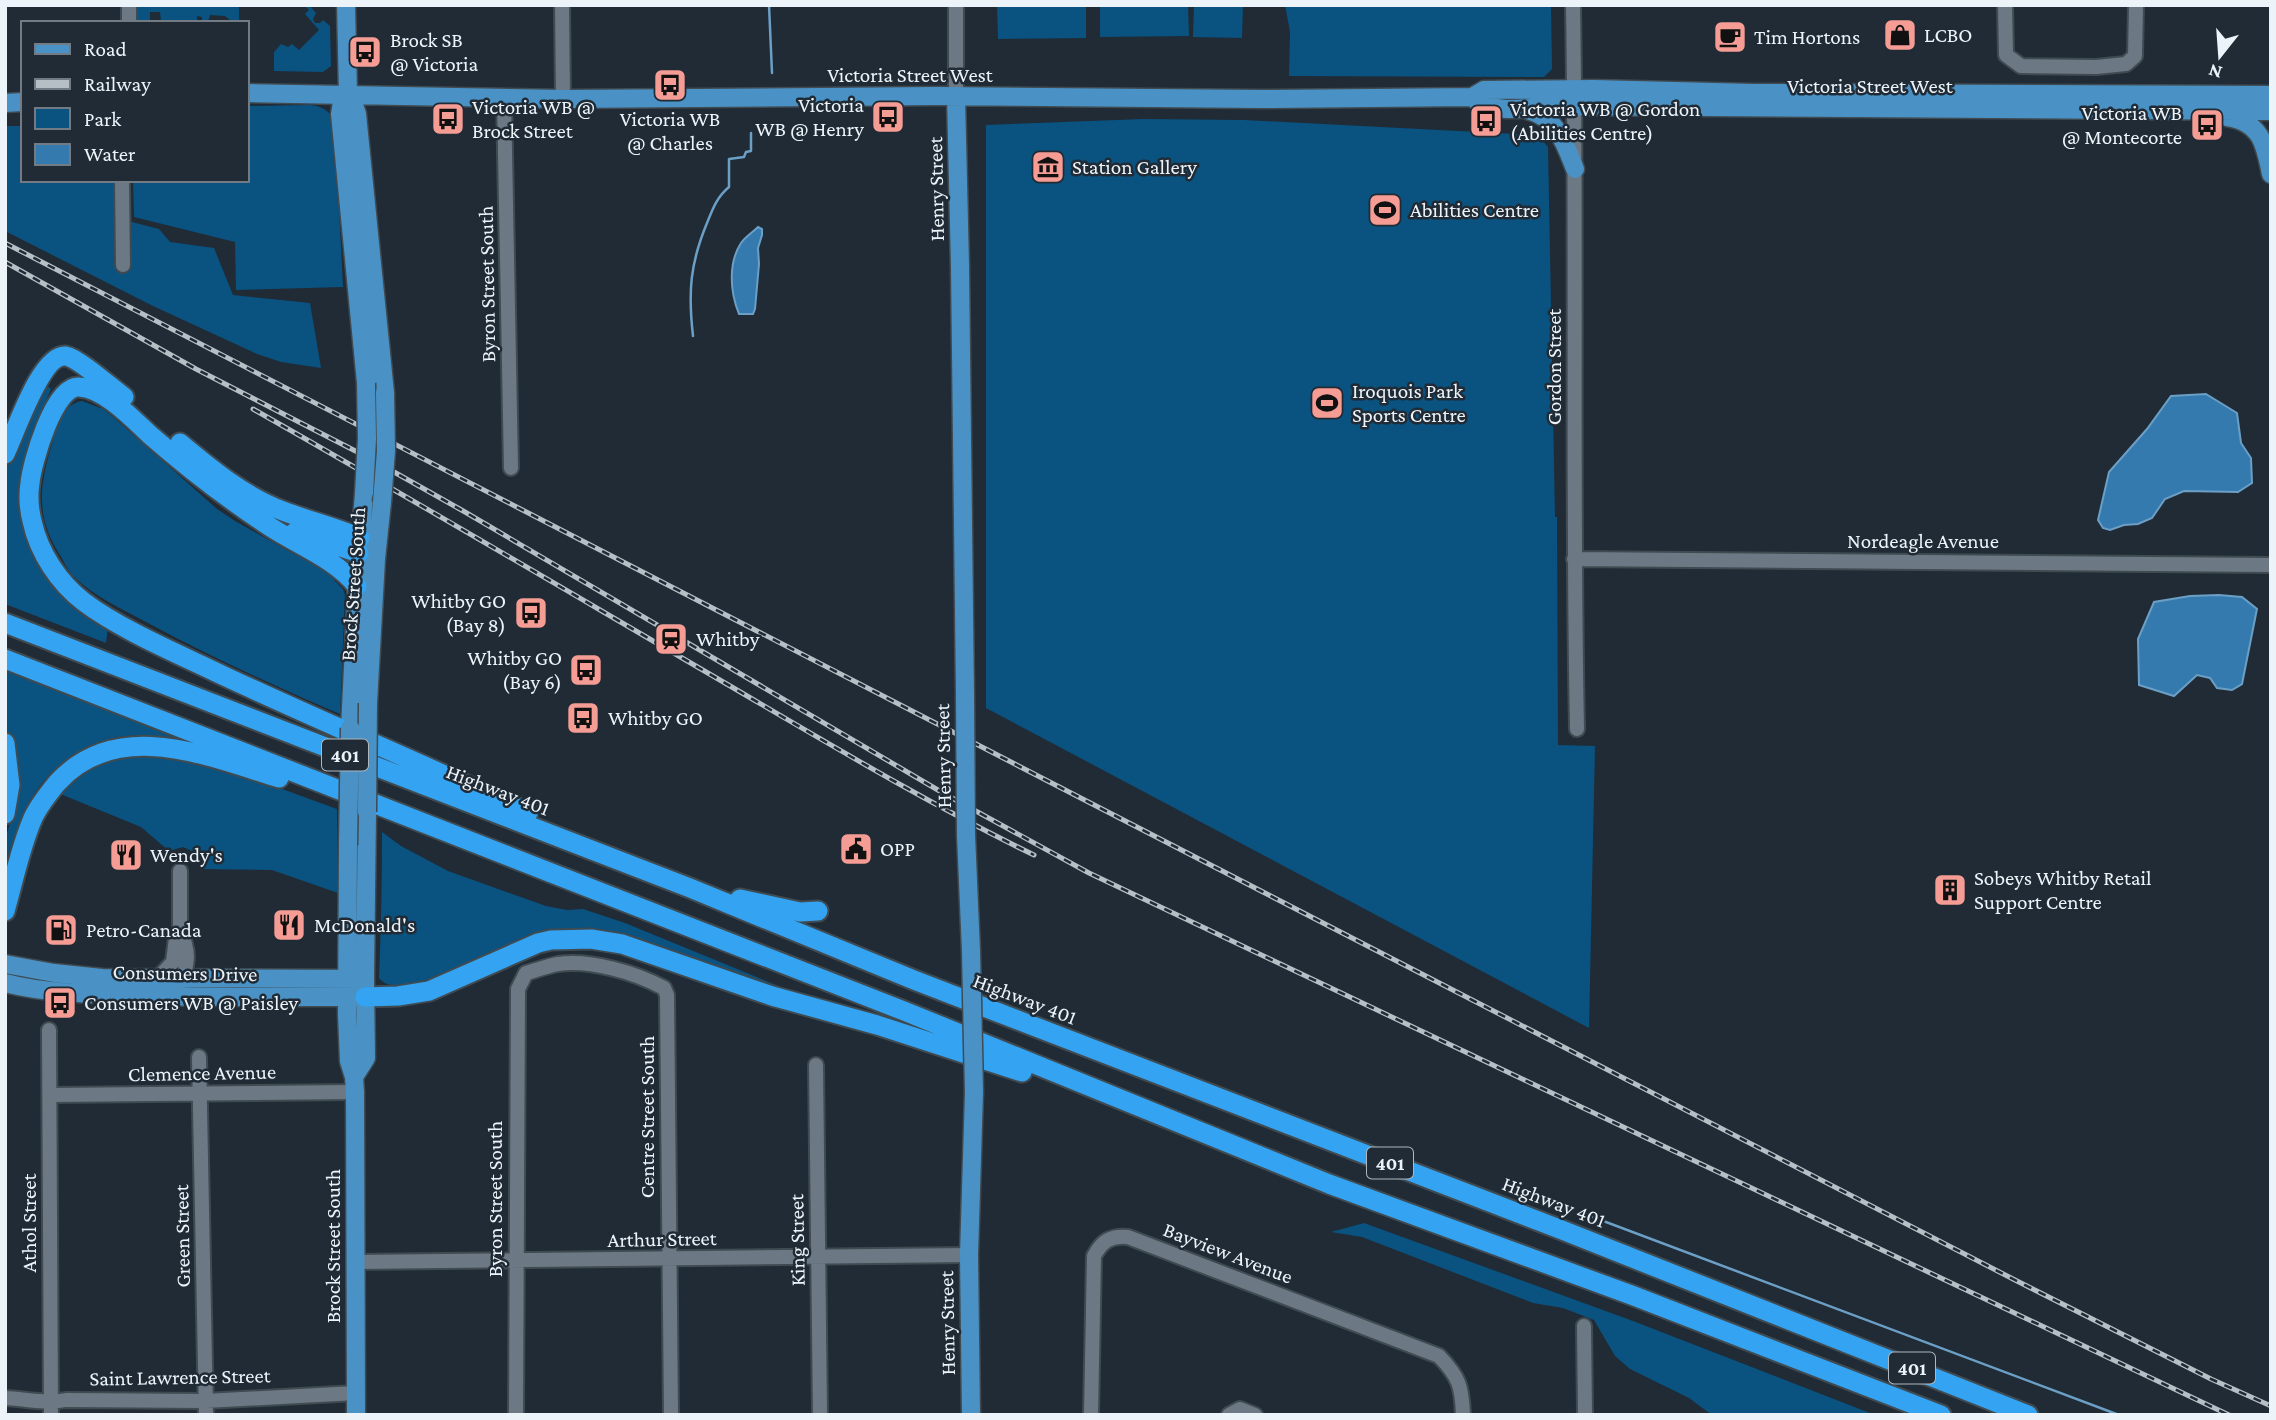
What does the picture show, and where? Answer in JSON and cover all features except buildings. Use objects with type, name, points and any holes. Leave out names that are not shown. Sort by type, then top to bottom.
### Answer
[{"type":"highway","points":[[5,454],[40,375],[50,362],[67,356],[233,483],[282,511],[343,530],[368,549]]},
{"type":"highway","points":[[357,586],[342,570],[223,495],[108,400],[80,386],[63,394],[36,454],[29,503],[38,541],[50,565],[66,586],[84,602],[140,634],[229,678],[455,779],[687,888],[800,912],[818,911]]},
{"type":"highway","points":[[255,517],[283,528],[368,549]]},
{"type":"highway","name":"Highway 401","points":[[5,623],[687,888],[914,980],[1562,1230],[2028,1415]]},
{"type":"highway","name":"401","points":[[5,659],[904,1011],[1329,1184],[1634,1296],[1941,1415]]},
{"type":"highway","points":[[5,743],[10,785],[5,814]]},
{"type":"highway","points":[[5,911],[33,818],[52,789],[86,759],[113,749],[138,745],[185,751],[310,788],[567,879]]},
{"type":"highway","points":[[356,988],[398,996],[429,991],[538,943],[567,939],[605,940],[772,996],[877,1025],[1026,1073],[1329,1184]]},
{"type":"main road","name":"Brock Street South","points":[[346,5],[348,94],[342,103],[340,114],[366,383],[364,493],[368,549],[360,699],[350,728],[348,845],[356,988],[366,1058],[355,1085],[356,1415]]},
{"type":"main road","name":"Victoria Street West","points":[[248,93],[504,99],[1261,99],[1472,97],[1484,90],[1575,98],[2271,111]]},
{"type":"main road","name":"Victoria Street West","points":[[1472,97],[1484,106],[1520,108],[1575,98],[1754,93],[2271,95]]},
{"type":"main road","name":"Brock Street South","points":[[348,94],[354,102],[356,114],[385,393],[386,451],[382,502],[357,586],[366,853],[356,988]]},
{"type":"main road","name":"Henry Street","points":[[956,97],[966,835],[974,1092],[969,1255],[971,1415]]},
{"type":"main road","points":[[1520,108],[1536,112],[1561,133],[1576,169]]},
{"type":"main road","points":[[2175,110],[2236,118],[2253,125],[2266,149],[2271,174]]},
{"type":"main road","name":"Consumers Drive","points":[[5,964],[102,978],[183,978],[356,988]]},
{"type":"main road","name":"Consumers Drive","points":[[5,983],[23,988],[93,994],[169,997],[356,988]]},
{"type":"street","points":[[562,5],[563,99]]},
{"type":"street","points":[[956,5],[956,97]]},
{"type":"street","name":"Gordon Street","points":[[1573,5],[1577,729]]},
{"type":"street","points":[[2005,5],[2006,55],[2021,66],[2096,67],[2126,64],[2135,56],[2136,5]]},
{"type":"street","name":"Byron Street South","points":[[504,99],[511,468]]},
{"type":"street","points":[[122,182],[124,265]]},
{"type":"street","name":"Nordeagle Avenue","points":[[1574,559],[2271,565]]},
{"type":"street","points":[[169,997],[183,978],[187,965],[187,943],[180,932],[180,872]]},
{"type":"street","points":[[158,978],[173,962],[176,938],[180,932]]},
{"type":"street","name":"Byron Street South","points":[[516,1415],[519,983],[526,973],[559,964],[578,964],[611,968],[664,988]]},
{"type":"street","name":"Centre Street South","points":[[664,988],[667,995],[671,1415]]},
{"type":"street","name":"Athol Street","points":[[49,1030],[50,1409]]},
{"type":"street","name":"Green Street","points":[[199,1057],[206,1408]]},
{"type":"street","name":"King Street","points":[[816,1065],[820,1415]]},
{"type":"street","name":"Clemence Avenue","points":[[50,1095],[199,1094],[355,1085]]},
{"type":"street","name":"Bayview Avenue","points":[[1091,1415],[1094,1256],[1100,1244],[1118,1236],[1128,1237],[1439,1356],[1454,1372],[1462,1391],[1463,1415]]},
{"type":"street","name":"Arthur Street","points":[[355,1262],[969,1255]]},
{"type":"street","points":[[1584,1326],[1586,1415]]},
{"type":"street","name":"Saint Lawrence Street","points":[[5,1398],[34,1400],[50,1409],[66,1400],[206,1408],[356,1393]]},
{"type":"street","points":[[1228,1415],[1240,1409],[1255,1415]]},
{"type":"green space","points":[[138,5],[239,5],[239,21],[210,15],[208,21],[202,21],[202,17],[197,16],[197,21],[161,21],[160,12],[150,12],[150,21],[138,21]]},
{"type":"green space","points":[[304,5],[309,5],[316,13],[313,19],[315,23],[323,20],[330,26],[331,66],[323,72],[274,71],[274,52],[281,44],[288,47],[292,44],[299,50],[319,30],[305,14],[309,10]]},
{"type":"green space","points":[[997,5],[1086,5],[1086,38],[998,39]]},
{"type":"green space","points":[[1100,5],[1188,5],[1189,36],[1100,37]]},
{"type":"green space","points":[[1194,5],[1243,5],[1242,38],[1193,37]]},
{"type":"green space","points":[[1285,5],[1551,5],[1552,69],[1544,77],[1289,76],[1290,32]]},
{"type":"green space","points":[[309,105],[319,107],[332,117],[335,126],[343,287],[236,290],[235,242],[134,217],[133,182],[248,182],[248,106]]},
{"type":"green space","points":[[1144,119],[1244,120],[1538,135],[1548,147],[1557,517],[1558,745],[1595,746],[1589,1028],[986,708],[986,125]]},
{"type":"green space","points":[[5,126],[21,126],[21,182],[129,182],[128,221],[159,229],[170,242],[214,248],[233,295],[310,303],[321,368],[281,362],[257,354],[153,306],[5,231]]},
{"type":"green space","points":[[43,382],[51,389],[26,455],[21,488],[23,524],[108,627],[106,643],[5,604],[5,468]]},
{"type":"green space","points":[[82,401],[103,409],[112,416],[217,509],[294,554],[297,550],[337,575],[334,580],[345,595],[340,714],[172,636],[108,602],[72,575],[46,527],[42,490],[46,465],[60,420],[69,407]]},
{"type":"green space","points":[[5,670],[189,741],[125,736],[82,750],[55,769],[44,780],[28,806],[5,883],[5,840],[13,813],[16,760],[5,725]]},
{"type":"green space","points":[[140,751],[216,765],[337,809],[338,893],[272,870],[200,869],[196,853],[183,847],[169,851],[141,827],[53,791],[108,755]]},
{"type":"green space","points":[[382,832],[401,846],[448,871],[546,906],[567,910],[583,909],[625,923],[815,1001],[642,942],[607,933],[572,929],[527,937],[428,980],[407,985],[390,985],[379,978]]},
{"type":"green space","points":[[1364,1223],[1633,1321],[1875,1415],[1712,1415],[1689,1398],[1630,1369],[1615,1356],[1594,1320],[1563,1308],[1533,1303],[1362,1237],[1331,1232]]},
{"type":"water","points":[[758,227],[762,229],[762,235],[758,248],[755,309],[753,314],[739,314],[732,287],[732,268],[741,243]]},
{"type":"water","points":[[2206,394],[2237,413],[2241,443],[2251,458],[2252,483],[2238,492],[2184,491],[2165,499],[2152,518],[2110,530],[2103,528],[2098,520],[2109,472],[2147,429],[2171,396]]},
{"type":"water","points":[[2190,596],[2242,597],[2257,609],[2242,684],[2232,690],[2217,688],[2210,678],[2197,675],[2174,696],[2139,685],[2138,639],[2154,602]]},
{"type":"waterway","points":[[769,5],[772,73]]},
{"type":"waterway","points":[[693,336],[691,292],[697,252],[713,208],[729,187],[729,159],[744,157],[746,152],[751,151],[751,133]]},
{"type":"waterway","points":[[1590,1216],[2119,1415]]},
{"type":"railway","points":[[5,243],[2015,1280],[2211,1379],[2271,1406]]},
{"type":"railway","points":[[5,262],[196,369],[371,459],[943,793],[1089,873],[2229,1415]]},
{"type":"railway","points":[[253,409],[866,765],[1034,855]]},
{"type":"place","name":"LCBO","points":[[1900,35]]},
{"type":"place","name":"Tim Hortons","points":[[1730,37]]},
{"type":"place","name":"Brock SB @ Victoria","points":[[365,52]]},
{"type":"place","name":"Victoria WB @ Charles","points":[[670,85]]},
{"type":"place","name":"Victoria WB @ Henry","points":[[888,117]]},
{"type":"place","name":"Victoria WB @ Brock Street","points":[[448,119]]},
{"type":"place","name":"Victoria WB @ Gordon (Abilities Centre)","points":[[1486,121]]},
{"type":"place","name":"Victoria WB @ Montecorte","points":[[2207,125]]},
{"type":"place","name":"Station Gallery","points":[[1048,167]]},
{"type":"place","name":"Abilities Centre","points":[[1385,210]]},
{"type":"place","name":"Iroquois Park Sports Centre","points":[[1327,403]]},
{"type":"place","name":"Whitby GO (Bay 8)","points":[[531,613]]},
{"type":"place","name":"Whitby","points":[[671,639]]},
{"type":"place","name":"Whitby GO (Bay 6)","points":[[586,670]]},
{"type":"place","name":"Whitby GO","points":[[583,718]]},
{"type":"place","name":"OPP","points":[[856,849]]},
{"type":"place","name":"Wendy's","points":[[126,855]]},
{"type":"place","name":"Sobeys Whitby Retail Support Centre","points":[[1950,890]]},
{"type":"place","name":"McDonald's","points":[[289,925]]},
{"type":"place","name":"Petro-Canada","points":[[61,930]]},
{"type":"place","name":"Consumers WB @ Paisley","points":[[60,1003]]}]
